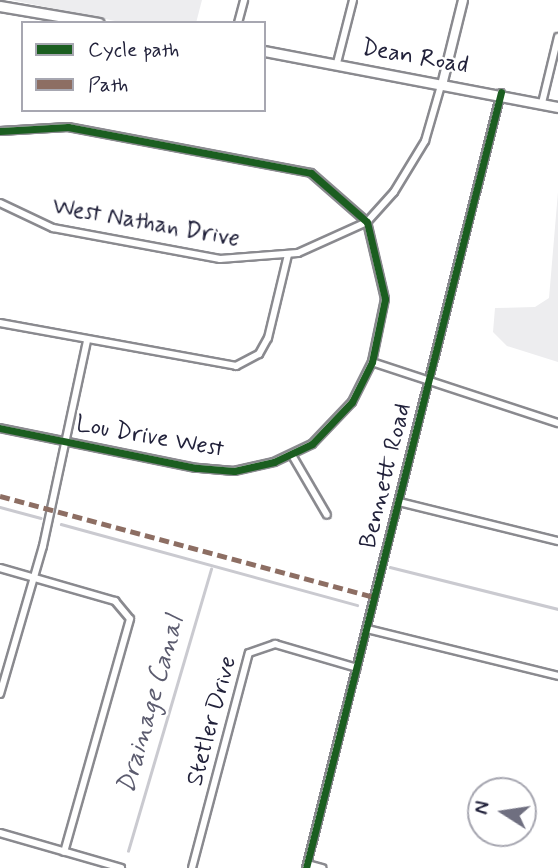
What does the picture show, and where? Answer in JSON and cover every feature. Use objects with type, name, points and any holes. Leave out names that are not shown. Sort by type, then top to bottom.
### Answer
[{"type":"main road","points":[[0,6],[87,21]]},
{"type":"main road","name":"Dean Road","points":[[266,51],[443,80],[558,107]]},
{"type":"street","points":[[238,21],[244,0]]},
{"type":"street","points":[[337,63],[353,0]]},
{"type":"street","points":[[367,222],[417,158],[443,80],[463,0]]},
{"type":"street","points":[[542,103],[558,37]]},
{"type":"street","name":"Bennett Road","points":[[307,866],[501,92]]},
{"type":"street","points":[[0,131],[68,127],[295,167],[324,181],[367,222],[385,299],[372,362],[338,421],[292,455],[327,514]]},
{"type":"street","name":"West Nathan Drive","points":[[0,204],[53,228],[207,257],[288,255],[367,222]]},
{"type":"street","points":[[0,323],[225,366],[250,361],[268,338],[288,255]]},
{"type":"street","points":[[0,694],[3,675],[35,578],[87,340]]},
{"type":"street","points":[[372,362],[558,424]]},
{"type":"street","name":"Lou Drive West","points":[[0,428],[217,471],[292,455]]},
{"type":"street","points":[[399,502],[558,541]]},
{"type":"street","points":[[0,568],[115,601],[127,611],[130,629],[64,852]]},
{"type":"street","points":[[367,629],[558,676]]},
{"type":"street","name":"Stetler Drive","points":[[192,868],[249,653],[275,644],[356,668]]},
{"type":"street","points":[[0,833],[121,868]]},
{"type":"street","points":[[307,866],[322,868]]},
{"type":"shaded area","points":[[11,0],[202,0],[197,21],[115,21]]},
{"type":"shaded area","points":[[558,192],[558,362],[507,346],[493,332],[495,308],[535,307],[549,298]]},
{"type":"waterway","name":"Drainage Canal","points":[[0,507],[41,518]]},
{"type":"waterway","name":"Drainage Canal","points":[[61,524],[357,605]]},
{"type":"waterway","points":[[390,567],[558,609]]},
{"type":"waterway","name":"Drainage Canal","points":[[128,851],[211,569]]},
{"type":"marked path","points":[[0,496],[375,597]]},
{"type":"cycle path","points":[[306,868],[501,92]]},
{"type":"cycle path","points":[[0,131],[68,127],[311,173],[367,222],[385,299],[372,362],[352,402],[312,444],[274,462],[234,471],[196,468],[0,428]]}]
